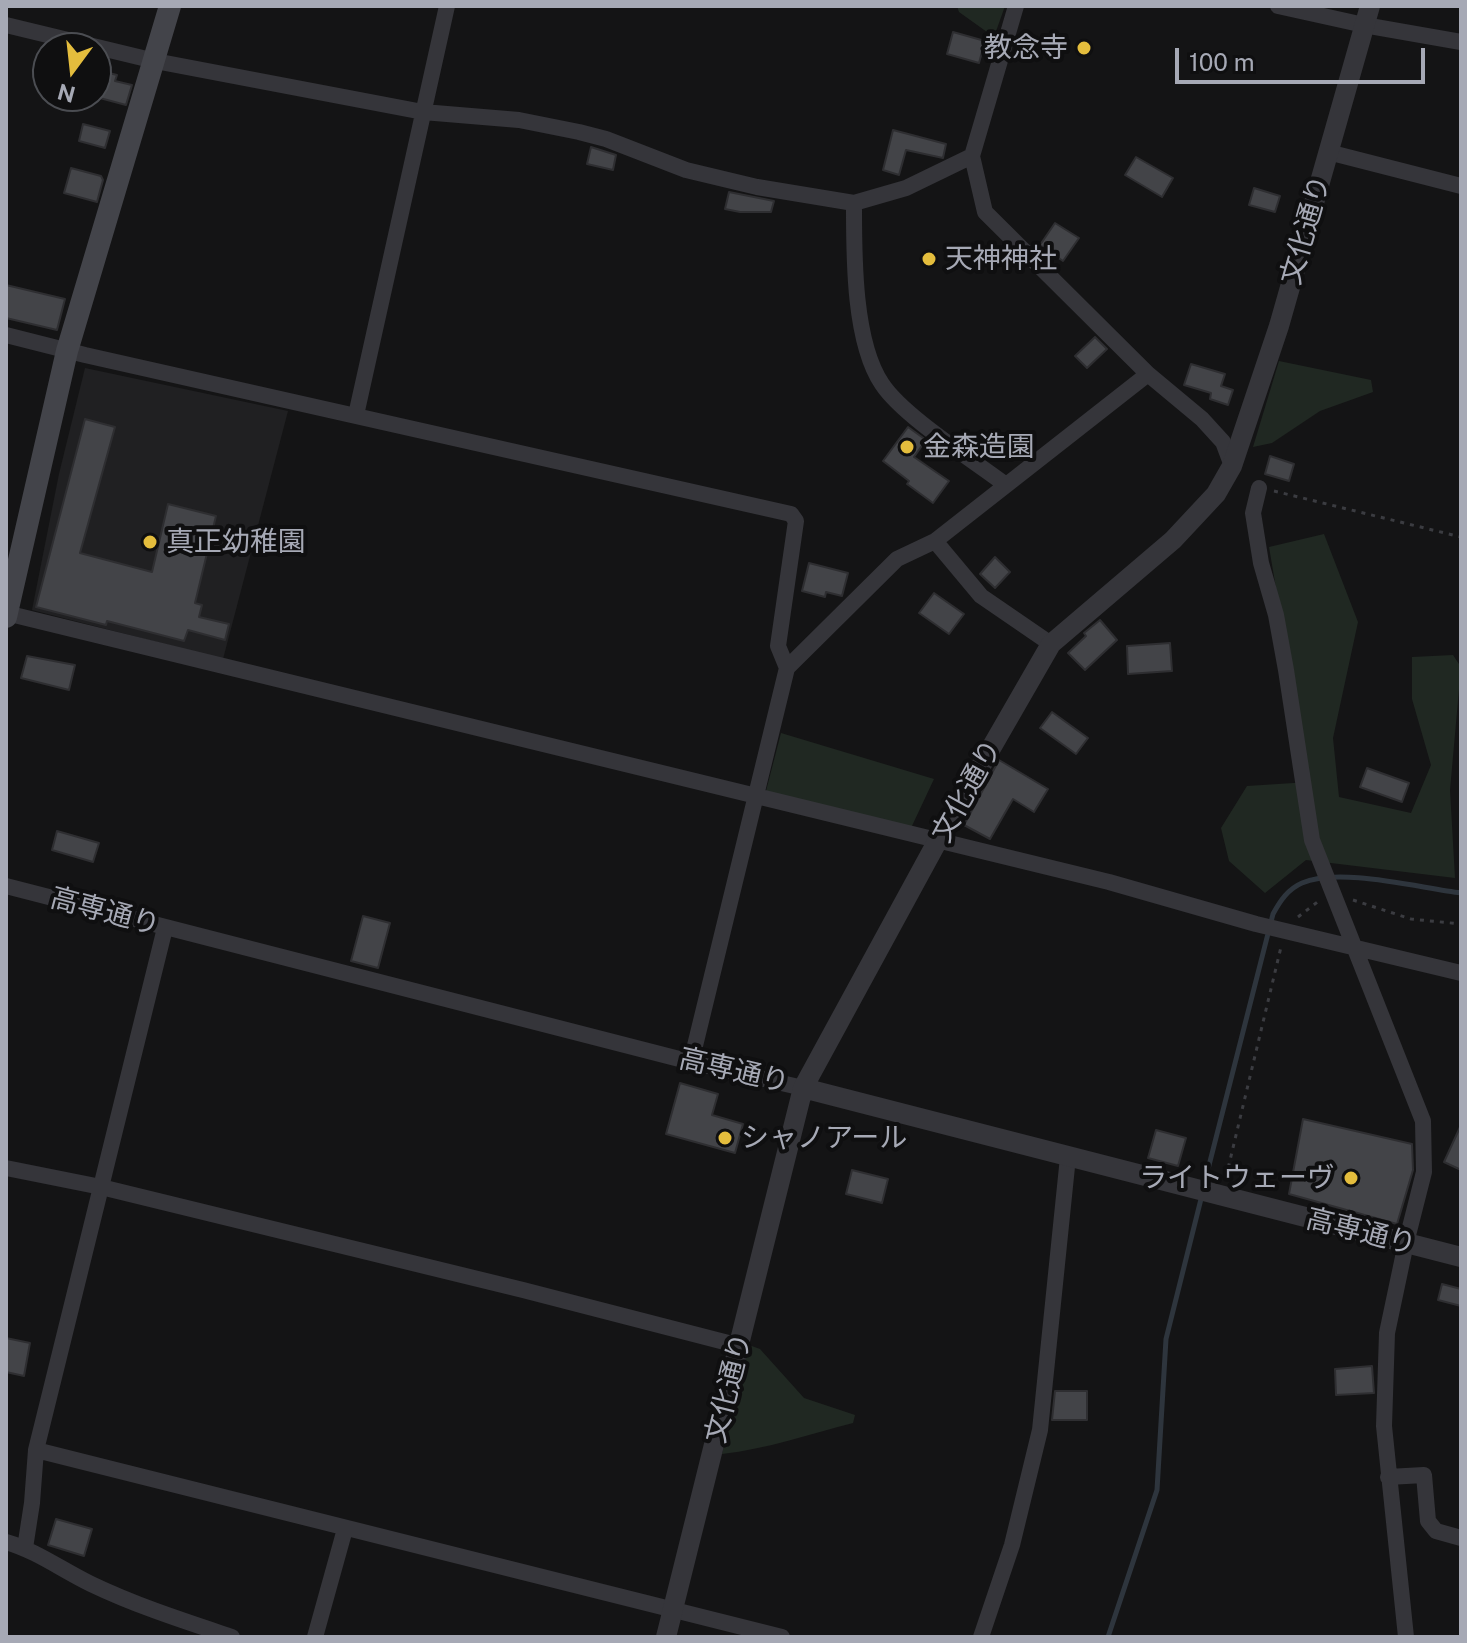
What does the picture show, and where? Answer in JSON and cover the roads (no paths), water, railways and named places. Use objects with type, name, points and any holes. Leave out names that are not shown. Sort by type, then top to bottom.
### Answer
[{"type":"main road","points":[[6,615],[67,351],[170,6]]},
{"type":"street","points":[[356,415],[447,6]]},
{"type":"street","points":[[1016,6],[972,156],[985,212],[1148,374],[1202,419],[1223,442],[1232,466]]},
{"type":"street","points":[[1278,6],[1367,16],[1461,42]]},
{"type":"street","name":"文化通り","points":[[666,1637],[803,1088],[937,842],[1051,644],[1173,540],[1216,494],[1232,466],[1279,326],[1367,16]]},
{"type":"street","points":[[6,25],[155,61],[423,112],[519,120],[579,132],[606,139],[686,170],[757,187],[854,203],[906,188],[972,156]]},
{"type":"street","points":[[1328,152],[1461,186]]},
{"type":"street","points":[[854,203],[856,274],[866,353],[882,385],[910,413],[1006,485]]},
{"type":"street","points":[[6,335],[791,514],[796,521],[778,646],[787,668]]},
{"type":"street","points":[[691,1062],[787,668],[897,559],[935,541],[1148,374]]},
{"type":"street","points":[[1259,488],[1253,513],[1261,563],[1276,615],[1312,840],[1423,1121],[1424,1172],[1387,1333],[1384,1426],[1406,1637]]},
{"type":"street","points":[[935,541],[981,596],[1051,644]]},
{"type":"street","points":[[6,615],[1109,882],[1283,931],[1461,973]]},
{"type":"street","name":"高専通り","points":[[6,886],[1461,1257]]},
{"type":"street","points":[[25,1548],[36,1450],[165,928]]},
{"type":"street","points":[[981,1637],[1012,1545],[1040,1430],[1068,1157]]},
{"type":"street","points":[[6,1168],[101,1187],[740,1346]]},
{"type":"street","points":[[36,1450],[782,1637]]},
{"type":"street","points":[[1388,1477],[1424,1475],[1428,1521],[1436,1531],[1461,1538]]},
{"type":"street","points":[[315,1637],[345,1529]]},
{"type":"street","points":[[6,1542],[25,1548],[142,1608],[232,1637]]},
{"type":"waterway","points":[[1204,1185],[1273,914],[1285,896],[1302,883],[1337,877],[1380,880],[1461,893]]},
{"type":"waterway","points":[[1108,1637],[1157,1490],[1166,1339],[1202,1195]]},
{"type":"place","name":"教念寺","points":[[1084,48]]},
{"type":"place","name":"天神神社","points":[[929,259]]},
{"type":"place","name":"金森造園","points":[[907,447]]},
{"type":"place","name":"真正幼稚園","points":[[150,542]]},
{"type":"place","name":"シャノアール","points":[[725,1138]]},
{"type":"place","name":"ライトウェーヴ","points":[[1351,1178]]}]
